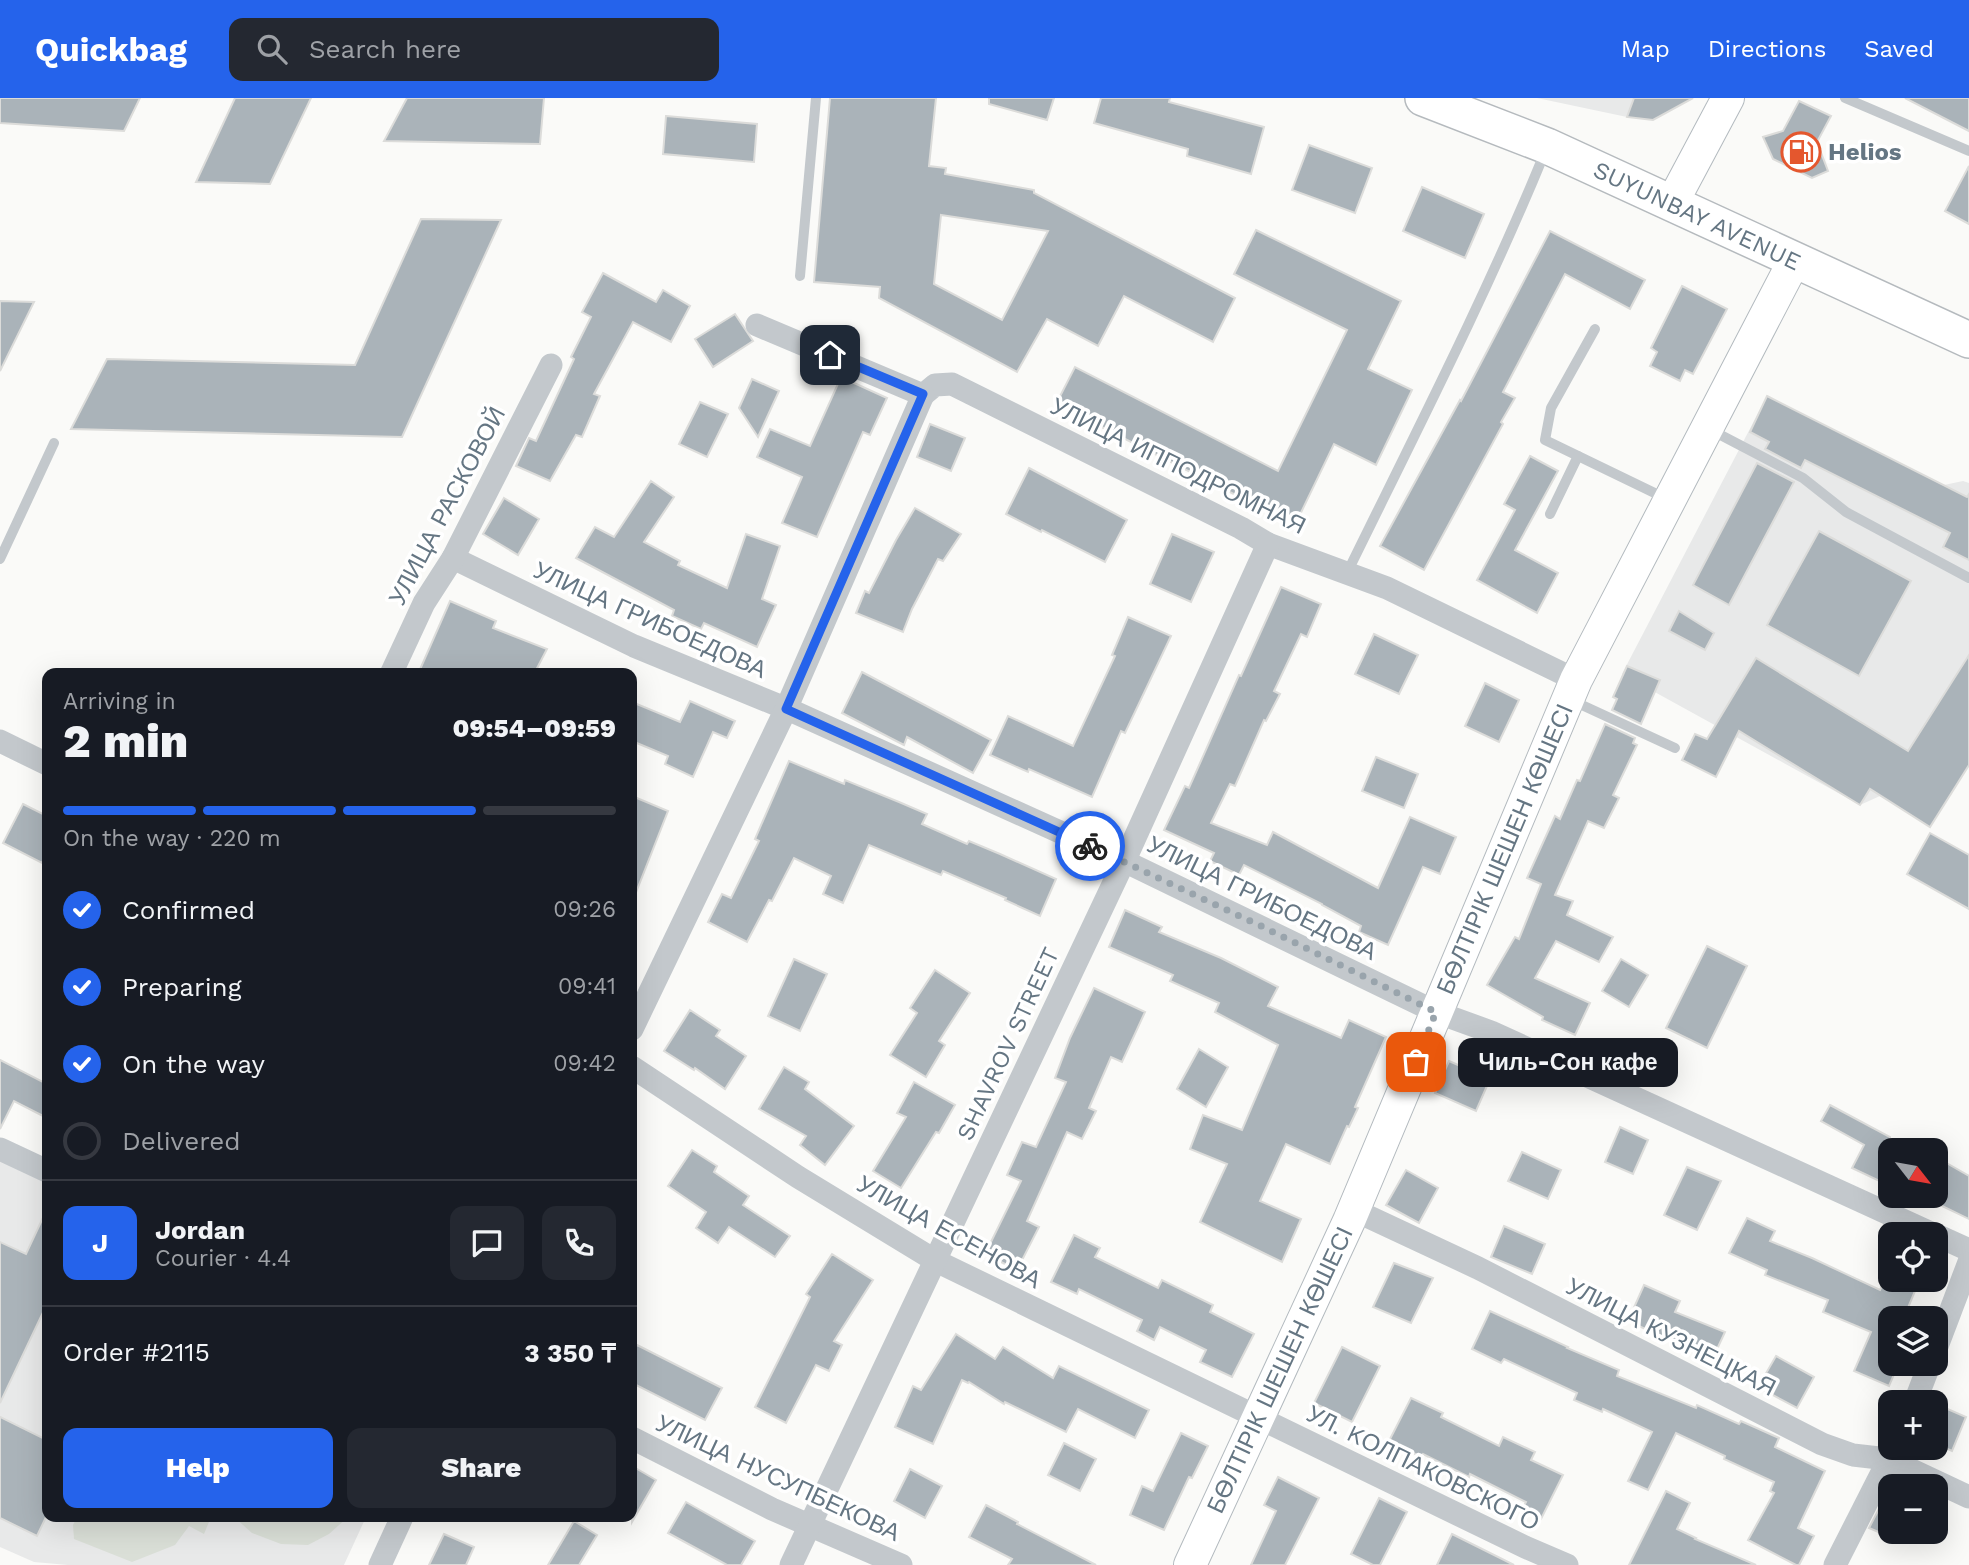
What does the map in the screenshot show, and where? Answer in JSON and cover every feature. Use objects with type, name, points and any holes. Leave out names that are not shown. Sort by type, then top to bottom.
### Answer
[{"type":"main road","name":"SUYUNBAY AVENUE","points":[[1423,98],[1547,146],[1969,340]]},
{"type":"street","points":[[1672,203],[1728,98]]},
{"type":"street","name":"БӨЛТІРІК ШЕШЕН КӨШЕСІ","points":[[1189,1565],[1354,1210],[1572,689],[1794,261]]},
{"type":"street","points":[[637,1019],[786,709],[923,394],[757,325]]},
{"type":"street","name":"УЛИЦА РАСКОВОЙ","points":[[394,668],[424,603],[453,558],[551,365]]},
{"type":"street","name":"УЛИЦА ИППОДРОМНАЯ","points":[[923,394],[935,385],[952,384],[1268,544],[1387,589],[1572,689]]},
{"type":"street","name":"SHAVROV STREET","points":[[791,1565],[1124,861],[1268,544]]},
{"type":"street","name":"УЛИЦА ГРИБОЕДОВА","points":[[453,558],[634,646],[786,709],[1124,861],[1436,1012],[1491,1032],[1908,1222]]},
{"type":"street","points":[[0,741],[42,762]]},
{"type":"street","name":"УЛИЦА ЕСЕНОВА","points":[[637,1070],[799,1177],[936,1261],[1257,1417]]},
{"type":"street","points":[[0,1149],[42,1169]]},
{"type":"street","name":"УЛИЦА КУЗНЕЦКАЯ","points":[[1354,1210],[1478,1268],[1822,1444],[1853,1455],[1878,1454]]},
{"type":"street","name":"УЛИЦА ГРИБОЕДОВА","points":[[1948,1240],[1969,1250]]},
{"type":"street","points":[[1948,1317],[1969,1262]]},
{"type":"street","name":"УЛ. KОЛПАКОВСКОГО","points":[[1257,1417],[1567,1565]]},
{"type":"street","name":"УЛИЦА НУСУПБЕКОВА","points":[[637,1440],[810,1527],[901,1565]]},
{"type":"street","points":[[1835,1565],[1888,1460]]},
{"type":"street","name":"УЛИЦА КУЗНЕЦКАЯ","points":[[1903,1460],[1969,1497]]},
{"type":"street","points":[[380,1565],[400,1522]]},
{"type":"lane","points":[[800,276],[816,98]]},
{"type":"lane","points":[[1845,98],[1969,151]]},
{"type":"lane","points":[[1346,573],[1447,370],[1547,146]]},
{"type":"lane","points":[[1595,329],[1551,408],[1545,440],[1670,501]]},
{"type":"lane","points":[[1708,428],[1802,478],[1846,512],[1969,578]]},
{"type":"lane","points":[[0,559],[54,443]]},
{"type":"lane","points":[[1550,514],[1578,456]]},
{"type":"lane","points":[[1572,689],[1675,748]]},
{"type":"shaded area","points":[[1537,98],[1688,98],[1681,105],[1653,120]]},
{"type":"shaded area","points":[[1767,396],[1944,485],[1963,481],[1969,483],[1969,765],[1930,827],[1880,796],[1860,805],[1622,674]]},
{"type":"shaded area","points":[[0,1154],[42,1175],[42,1522],[364,1522],[344,1565],[68,1565],[34,1562],[0,1547]]},
{"type":"shaded area","points":[[74,1522],[209,1522],[204,1534],[189,1526],[175,1545],[132,1562],[74,1539]]},
{"type":"shaded area","points":[[240,1522],[342,1522],[329,1534],[308,1545],[281,1544],[252,1533]]},
{"type":"building","points":[[0,98],[140,98],[124,131],[0,123]]},
{"type":"building","points":[[235,98],[311,98],[270,184],[196,182]]},
{"type":"building","points":[[407,98],[544,98],[540,144],[384,141]]},
{"type":"building","points":[[830,98],[936,98],[929,166],[946,168],[945,174],[1034,190],[1034,193],[1235,298],[1213,342],[1124,296],[1098,346],[1047,319],[1017,372],[879,298],[880,287],[814,282]],"holes":[[[941,215],[1048,231],[1002,320],[934,284]]]},
{"type":"building","points":[[989,98],[1054,98],[1047,120],[989,104]]},
{"type":"building","points":[[1101,98],[1170,98],[1169,102],[1264,127],[1251,174],[1187,156],[1188,149],[1094,123]]},
{"type":"building","points":[[1634,98],[1693,98],[1653,120],[1627,117]]},
{"type":"building","points":[[1905,98],[1969,98],[1969,131]]},
{"type":"building","points":[[1799,101],[1831,116],[1817,142],[1828,171],[1812,178],[1773,159],[1763,137],[1783,131]]},
{"type":"building","points":[[666,116],[757,124],[754,162],[663,154]]},
{"type":"building","points":[[1309,145],[1372,168],[1355,213],[1292,190]]},
{"type":"building","points":[[1969,166],[1969,224],[1945,211]]},
{"type":"building","points":[[1422,187],[1484,214],[1465,258],[1403,231]]},
{"type":"building","points":[[421,219],[501,220],[402,437],[71,429],[107,359],[355,365]]},
{"type":"building","points":[[1256,230],[1401,301],[1368,369],[1412,390],[1376,465],[1334,444],[1295,525],[1056,404],[1075,367],[1278,471],[1347,330],[1234,274]]},
{"type":"building","points":[[1550,231],[1645,280],[1630,309],[1565,274],[1503,392],[1515,398],[1501,422],[1503,424],[1424,570],[1380,546],[1461,401]]},
{"type":"building","points":[[603,273],[656,302],[663,290],[690,306],[671,342],[633,322],[594,394],[600,396],[582,437],[576,435],[550,481],[516,466],[529,438],[536,441],[574,359],[571,357],[591,317],[582,312]]},
{"type":"building","points":[[1682,286],[1727,309],[1693,374],[1685,370],[1680,381],[1650,366],[1657,352],[1651,348]]},
{"type":"building","points":[[0,301],[34,302],[0,371]]},
{"type":"building","points":[[735,314],[753,341],[713,367],[695,339]]},
{"type":"building","points":[[841,377],[887,398],[870,435],[863,432],[817,537],[782,523],[802,477],[757,457],[770,429],[810,446]]},
{"type":"building","points":[[752,379],[779,391],[758,437],[739,408]]},
{"type":"building","points":[[1767,396],[1967,497],[1969,494],[1969,560],[1943,547],[1950,533],[1805,460],[1801,468],[1765,449],[1769,442],[1750,432]]},
{"type":"building","points":[[700,402],[728,414],[707,457],[679,444]]},
{"type":"building","points":[[930,424],[965,438],[951,471],[917,457]]},
{"type":"building","points":[[1530,456],[1558,471],[1515,550],[1558,573],[1537,613],[1477,580],[1515,510],[1504,504]]},
{"type":"building","points":[[1757,463],[1794,482],[1729,605],[1693,585]]},
{"type":"building","points":[[1029,468],[1127,520],[1105,562],[1006,514]]},
{"type":"building","points":[[651,481],[674,497],[644,542],[680,561],[678,565],[727,588],[746,534],[780,546],[762,599],[776,605],[757,647],[704,623],[701,629],[672,616],[674,610],[576,558],[595,527],[614,537]]},
{"type":"building","points":[[504,498],[539,519],[518,555],[483,534]]},
{"type":"building","points":[[915,508],[961,534],[943,561],[938,559],[903,632],[856,613],[865,591],[869,593]]},
{"type":"building","points":[[1819,531],[1911,581],[1859,676],[1767,625]]},
{"type":"building","points":[[1172,534],[1214,552],[1191,602],[1150,584]]},
{"type":"building","points":[[1281,587],[1321,604],[1307,637],[1301,634],[1274,691],[1280,694],[1266,721],[1264,720],[1235,786],[1230,784],[1211,823],[1267,845],[1273,832],[1378,888],[1410,817],[1456,837],[1440,874],[1423,867],[1388,945],[1359,932],[1361,926],[1322,904],[1244,865],[1239,875],[1210,861],[1214,853],[1164,830],[1185,786],[1189,788]]},
{"type":"building","points":[[450,601],[496,621],[493,628],[547,649],[537,668],[421,668]]},
{"type":"building","points":[[1679,611],[1714,633],[1705,650],[1669,631]]},
{"type":"building","points":[[1128,617],[1171,636],[1125,733],[1121,731],[1092,797],[990,755],[1008,716],[1073,746],[1115,656],[1112,655]]},
{"type":"building","points":[[1374,634],[1418,655],[1399,694],[1355,674]]},
{"type":"building","points":[[1969,655],[1969,765],[1930,827],[1870,789],[1860,805],[1739,731],[1716,777],[1682,760],[1695,734],[1707,739],[1756,658],[1908,751]]},
{"type":"building","points":[[1627,666],[1660,680],[1641,724],[1612,710],[1617,699],[1613,697]]},
{"type":"building","points":[[862,672],[991,740],[973,773],[907,737],[904,745],[842,713]]},
{"type":"building","points":[[1485,683],[1519,700],[1499,742],[1465,726]]},
{"type":"building","points":[[690,701],[735,721],[727,738],[713,732],[693,777],[665,764],[668,756],[637,743],[637,704],[680,722]]},
{"type":"building","points":[[1605,724],[1635,738],[1633,743],[1637,745],[1613,795],[1619,798],[1604,828],[1588,821],[1555,895],[1573,901],[1567,915],[1613,937],[1599,962],[1556,941],[1535,978],[1590,1003],[1575,1035],[1542,1020],[1543,1017],[1487,985],[1515,937],[1519,939],[1541,884],[1527,878],[1555,816],[1560,819],[1577,780],[1580,781]]},
{"type":"building","points":[[1376,757],[1418,774],[1404,808],[1362,791]]},
{"type":"building","points":[[789,761],[844,784],[845,780],[927,814],[922,824],[967,844],[969,841],[1056,879],[1040,916],[943,871],[941,875],[869,845],[843,903],[823,894],[831,876],[794,858],[747,942],[708,922],[722,894],[731,898],[759,841],[755,839]]},
{"type":"building","points":[[637,798],[668,811],[637,890]]},
{"type":"building","points":[[23,804],[42,814],[42,863],[3,843]]},
{"type":"building","points":[[1930,833],[1969,855],[1969,909],[1907,874]]},
{"type":"building","points":[[1125,910],[1162,927],[1159,932],[1221,958],[1278,987],[1268,1006],[1341,1038],[1349,1020],[1386,1037],[1355,1107],[1358,1108],[1330,1164],[1286,1144],[1260,1201],[1301,1219],[1282,1262],[1200,1222],[1227,1164],[1190,1149],[1203,1115],[1242,1130],[1278,1045],[1215,1012],[1219,1003],[1170,981],[1173,975],[1109,947]]},
{"type":"building","points":[[1707,946],[1747,966],[1707,1048],[1666,1028]]},
{"type":"building","points":[[794,959],[827,974],[800,1031],[768,1016]]},
{"type":"building","points":[[1621,959],[1648,975],[1629,1007],[1602,991]]},
{"type":"building","points":[[935,970],[970,993],[939,1041],[945,1045],[926,1077],[890,1055],[917,1013],[910,1008]]},
{"type":"building","points":[[1094,988],[1145,1012],[1122,1062],[1111,1057],[1089,1108],[1096,1111],[1082,1139],[1067,1132],[1027,1221],[1039,1227],[1017,1270],[985,1254],[1021,1181],[1007,1175],[1022,1142],[1036,1147],[1066,1082],[1055,1078],[1070,1038]]},
{"type":"building","points":[[690,1010],[720,1030],[716,1036],[746,1056],[725,1089],[664,1051]]},
{"type":"building","points":[[1199,1049],[1228,1067],[1206,1107],[1177,1089]]},
{"type":"building","points":[[0,1060],[42,1081],[42,1115],[14,1101],[0,1129]]},
{"type":"building","points":[[1449,1061],[1490,1079],[1476,1111],[1435,1093]]},
{"type":"building","points":[[784,1067],[809,1082],[805,1089],[854,1126],[825,1165],[800,1145],[806,1136],[759,1109]]},
{"type":"building","points":[[914,1082],[955,1105],[901,1188],[873,1171],[906,1117],[897,1113]]},
{"type":"building","points":[[1830,1105],[1890,1137],[1878,1138],[1878,1180],[1852,1168],[1864,1145],[1821,1121]]},
{"type":"building","points":[[1620,1127],[1648,1140],[1633,1174],[1605,1162]]},
{"type":"building","points":[[692,1150],[717,1166],[714,1172],[749,1196],[743,1205],[790,1236],[775,1257],[729,1227],[718,1243],[696,1228],[706,1212],[668,1186]]},
{"type":"building","points":[[1522,1152],[1561,1170],[1548,1199],[1508,1181]]},
{"type":"building","points":[[1948,1164],[1969,1176],[1969,1219],[1946,1208]]},
{"type":"building","points":[[1687,1167],[1721,1181],[1697,1230],[1664,1215]]},
{"type":"building","points":[[1406,1170],[1438,1188],[1419,1223],[1386,1205]]},
{"type":"building","points":[[1747,1218],[1775,1231],[1770,1241],[1878,1289],[1878,1292],[1915,1292],[1909,1306],[1878,1306],[1878,1376],[1893,1376],[1889,1386],[1854,1371],[1871,1332],[1823,1312],[1828,1300],[1765,1275],[1767,1270],[1729,1253]]},
{"type":"building","points":[[42,1220],[42,1315],[0,1403],[0,1242],[26,1254]]},
{"type":"building","points":[[1504,1226],[1545,1244],[1532,1274],[1491,1257]]},
{"type":"building","points":[[1074,1235],[1100,1248],[1095,1257],[1158,1288],[1162,1280],[1213,1305],[1210,1312],[1254,1334],[1232,1377],[1200,1362],[1206,1350],[1160,1327],[1154,1340],[1137,1331],[1142,1320],[1079,1289],[1077,1294],[1051,1282]]},
{"type":"building","points":[[832,1254],[873,1280],[834,1341],[842,1345],[829,1371],[816,1365],[786,1423],[755,1407],[810,1297],[806,1294]]},
{"type":"building","points":[[1394,1263],[1433,1278],[1411,1323],[1373,1307]]},
{"type":"building","points":[[1644,1285],[1680,1301],[1675,1312],[1725,1332],[1712,1360],[1628,1321]]},
{"type":"building","points":[[1490,1311],[1619,1370],[1617,1376],[1696,1408],[1697,1405],[1739,1424],[1741,1421],[1779,1438],[1775,1447],[1825,1471],[1798,1528],[1814,1536],[1799,1565],[1748,1540],[1774,1493],[1770,1491],[1774,1482],[1676,1433],[1648,1490],[1628,1481],[1652,1432],[1603,1409],[1602,1412],[1574,1400],[1577,1393],[1504,1359],[1501,1363],[1472,1349]]},
{"type":"building","points":[[956,1334],[995,1359],[1003,1347],[1053,1378],[1059,1366],[1149,1410],[1135,1438],[1078,1409],[1066,1432],[1005,1402],[1004,1404],[962,1380],[933,1444],[895,1427],[913,1386],[921,1390]]},
{"type":"building","points":[[637,1345],[722,1388],[705,1420],[637,1386]]},
{"type":"building","points":[[1342,1347],[1380,1366],[1352,1422],[1314,1403]]},
{"type":"building","points":[[1776,1356],[1814,1377],[1797,1408],[1758,1387]]},
{"type":"building","points":[[1411,1398],[1443,1413],[1441,1417],[1499,1446],[1503,1437],[1535,1452],[1531,1460],[1563,1475],[1541,1519],[1522,1510],[1526,1502],[1470,1474],[1469,1477],[1389,1441]]},
{"type":"building","points":[[1948,1409],[1966,1417],[1952,1451],[1948,1449]]},
{"type":"building","points":[[0,1417],[42,1438],[44,1522],[37,1536],[0,1518]]},
{"type":"building","points":[[1181,1433],[1208,1446],[1192,1478],[1189,1477],[1164,1530],[1130,1515],[1142,1486],[1153,1491]]},
{"type":"building","points":[[1064,1443],[1096,1459],[1080,1491],[1048,1475]]},
{"type":"building","points":[[637,1469],[656,1480],[637,1513]]},
{"type":"building","points":[[910,1469],[942,1486],[925,1518],[894,1501]]},
{"type":"building","points":[[1278,1477],[1319,1498],[1285,1565],[1251,1565],[1276,1511],[1264,1505]]},
{"type":"building","points":[[1666,1491],[1690,1503],[1677,1529],[1756,1565],[1629,1565]]},
{"type":"building","points":[[1379,1498],[1407,1512],[1380,1565],[1373,1565],[1351,1554]]},
{"type":"building","points":[[686,1502],[755,1541],[741,1565],[727,1565],[668,1533]]},
{"type":"building","points":[[986,1505],[1096,1565],[1008,1565],[1012,1559],[969,1537]]},
{"type":"building","points":[[1878,1511],[1878,1532],[1869,1528]]},
{"type":"building","points":[[573,1522],[597,1535],[579,1565],[548,1565]]},
{"type":"building","points":[[444,1534],[474,1547],[466,1565],[429,1565]]},
{"type":"building","points":[[1452,1534],[1514,1565],[1437,1565]]},
{"type":"way so far","points":[[1090,846],[1436,1012],[1416,1062]]},
{"type":"place","name":"Helios","points":[[1801,152]]},
{"type":"place","name":"Чиль-Сон кафе","points":[[1416,1062]]},
{"type":"route","points":[[830,355],[923,394],[786,709],[1090,846]]}]
